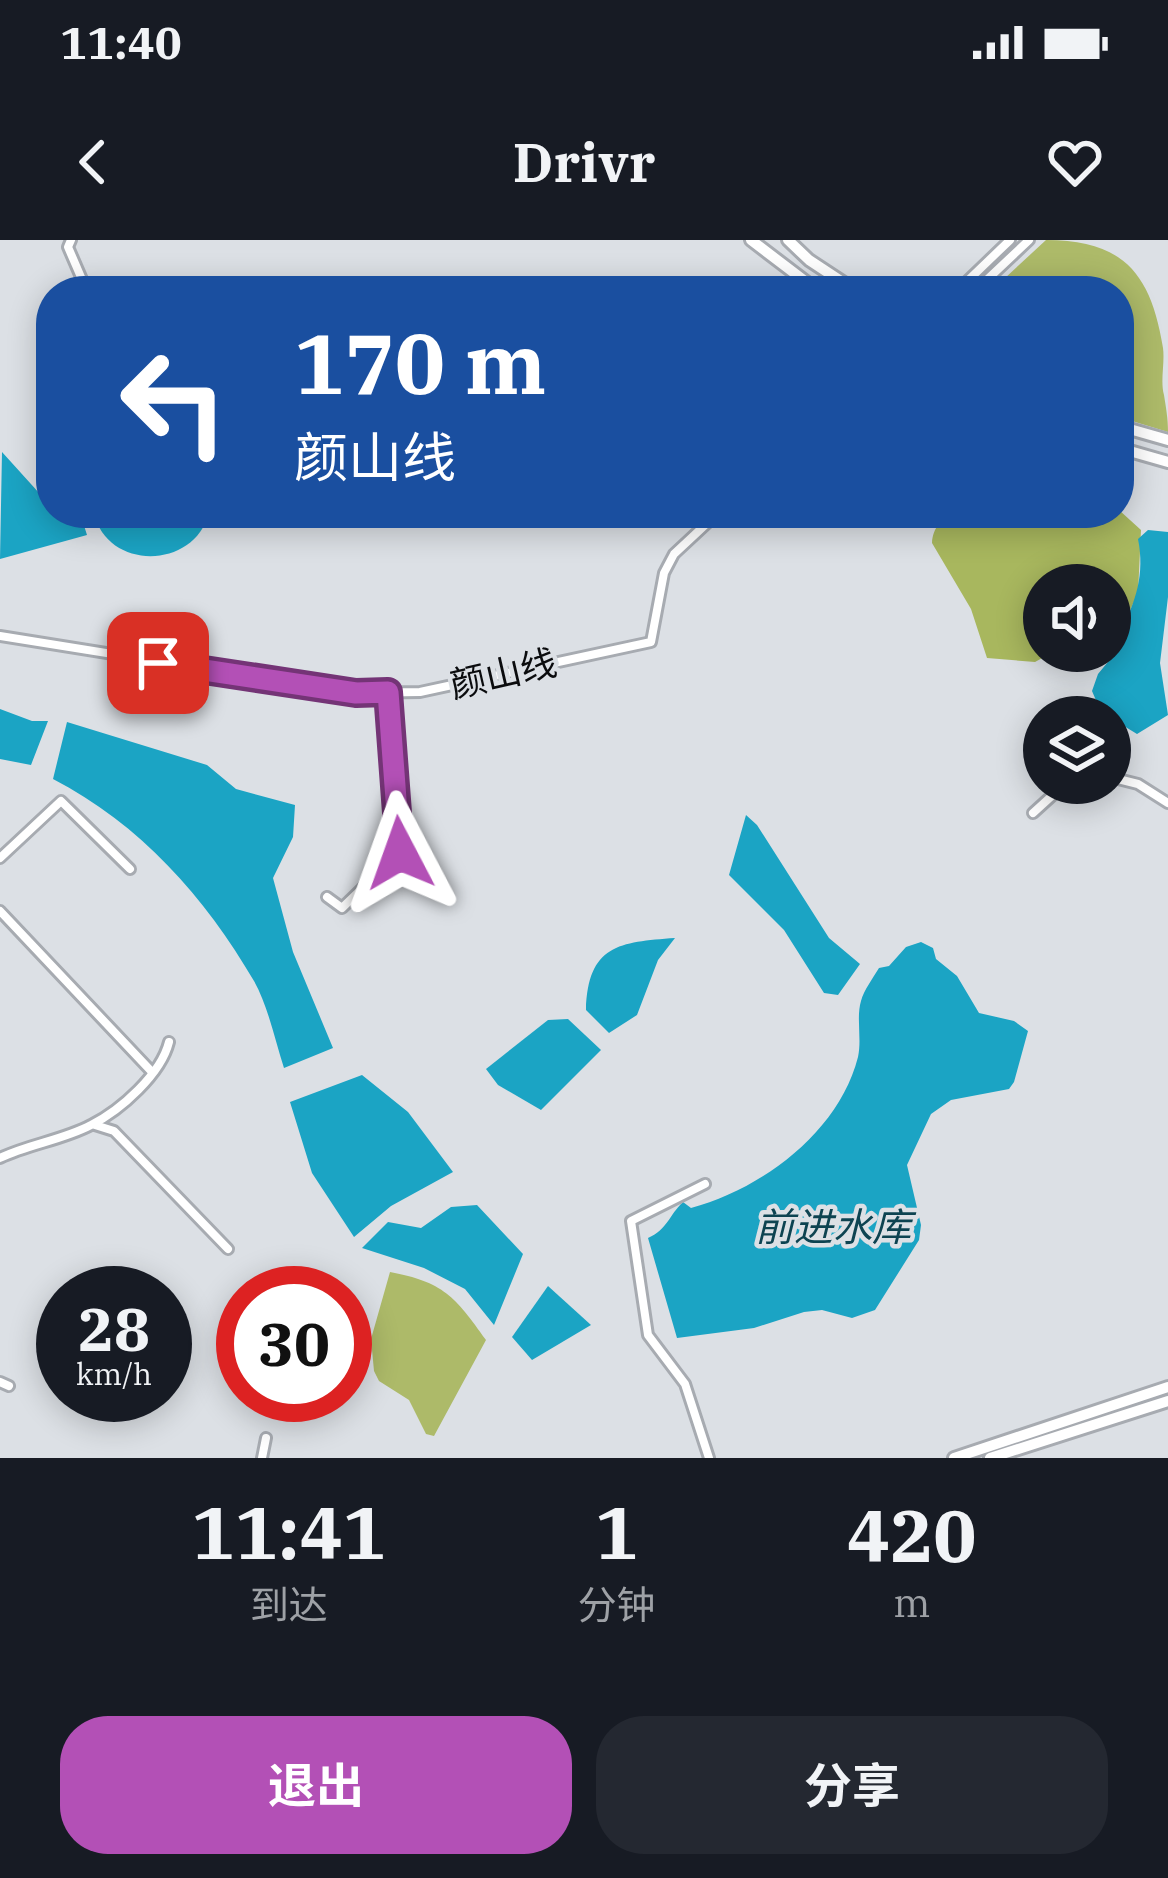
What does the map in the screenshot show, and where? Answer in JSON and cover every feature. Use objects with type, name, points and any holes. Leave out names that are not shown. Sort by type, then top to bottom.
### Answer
[{"type":"main road","points":[[752,240],[799,276]]},
{"type":"main road","points":[[788,240],[833,276]]},
{"type":"main road","points":[[1134,430],[1168,440]]},
{"type":"main road","points":[[1134,452],[1168,462]]},
{"type":"main road","points":[[954,1458],[1168,1388]]},
{"type":"main road","points":[[990,1458],[1168,1401]]},
{"type":"street","points":[[71,240],[68,247],[81,276]]},
{"type":"street","points":[[973,276],[1010,240]]},
{"type":"street","points":[[991,276],[1029,240]]},
{"type":"street","name":"颜山线","points":[[0,636],[356,693],[420,692],[651,642],[664,572],[674,554],[702,528]]},
{"type":"street","points":[[327,897],[343,908],[400,853],[388,692]]},
{"type":"street","points":[[1131,782],[1168,803]]},
{"type":"street","points":[[0,859],[61,800],[130,869]]},
{"type":"street","points":[[1033,813],[1043,804]]},
{"type":"street","points":[[0,911],[152,1072]]},
{"type":"street","points":[[0,1158],[92,1125],[134,1094],[169,1042]]},
{"type":"street","points":[[92,1125],[114,1131],[228,1249]]},
{"type":"street","points":[[705,1184],[632,1221],[647,1335],[685,1384],[709,1458]]},
{"type":"street","points":[[262,1458],[266,1438]]},
{"type":"green space","points":[[1046,240],[1095,246],[1129,266],[1141,281],[1158,322],[1168,432],[1134,422],[1134,276],[1007,276]]},
{"type":"green space","points":[[1134,524],[1141,530],[1138,593],[1131,608],[1131,564],[1023,564],[1023,661],[987,658],[971,609],[932,543],[936,528],[1134,528]]},
{"type":"green space","points":[[390,1272],[446,1293],[486,1340],[434,1436],[426,1434],[409,1400],[379,1381],[372,1335]]},
{"type":"water","points":[[2,452],[36,490],[36,528],[85,528],[87,535],[0,559]]},
{"type":"water","points":[[100,528],[202,528],[187,545],[151,556],[132,554]]},
{"type":"water","points":[[1148,530],[1168,532],[1168,597],[1160,663],[1168,715],[1137,734],[1131,730],[1131,696],[1094,696],[1092,691],[1100,672],[1131,672],[1131,608],[1140,576],[1138,539]]},
{"type":"water","points":[[0,709],[32,721],[48,721],[31,765],[0,759]]},
{"type":"water","points":[[67,722],[207,765],[236,789],[295,805],[293,837],[273,878],[293,952],[333,1048],[284,1068],[254,981],[192,892],[114,818],[53,779]]},
{"type":"water","points":[[746,815],[829,938],[860,964],[838,995],[824,993],[784,930],[729,875]]},
{"type":"water","points":[[675,938],[658,960],[637,1015],[609,1033],[586,1010],[588,988],[600,960],[623,945]]},
{"type":"water","name":"前进水库","points":[[921,942],[933,948],[936,959],[957,976],[979,1013],[1014,1021],[1028,1031],[1009,1089],[951,1100],[931,1114],[907,1165],[921,1225],[919,1240],[875,1310],[852,1318],[822,1310],[804,1312],[754,1328],[677,1338],[648,1238],[683,1202],[691,1208],[744,1187],[794,1154],[816,1133],[834,1110],[858,1057],[860,1008],[866,988],[879,968],[889,966],[906,947]]},
{"type":"water","points":[[568,1019],[601,1050],[541,1110],[498,1085],[486,1069],[548,1020]]},
{"type":"water","points":[[362,1075],[408,1112],[453,1172],[391,1206],[354,1237],[312,1173],[290,1102]]},
{"type":"water","points":[[477,1205],[523,1254],[494,1325],[465,1289],[424,1268],[362,1248],[388,1222],[421,1228],[451,1207]]},
{"type":"water","points":[[548,1286],[591,1325],[532,1360],[512,1337]]},
{"type":"route","points":[[158,663],[356,693],[388,692],[400,853]]}]
